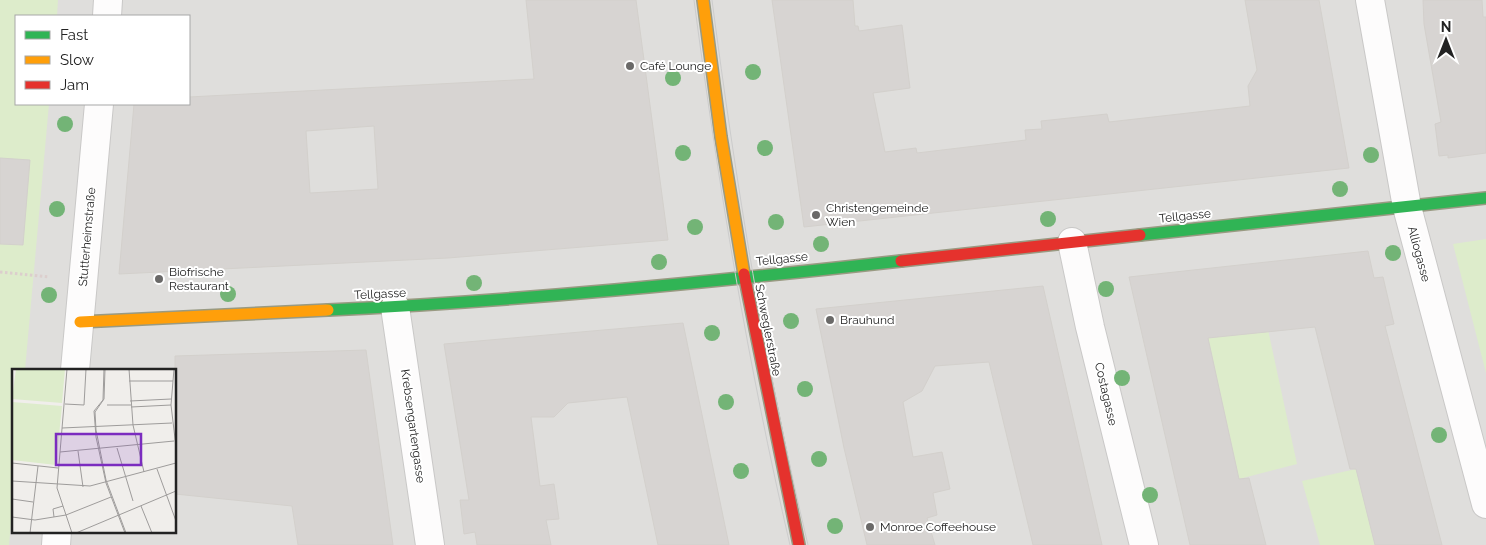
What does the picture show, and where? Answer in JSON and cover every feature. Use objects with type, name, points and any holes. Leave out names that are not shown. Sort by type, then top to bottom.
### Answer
[{"type":"street","points":[[106,15],[108,0]]},
{"type":"street","name":"Schweglerstraße","points":[[703,0],[744,278],[799,545]]},
{"type":"street","name":"Alliogasse","points":[[1370,0],[1407,207],[1486,504]]},
{"type":"street","name":"Stutterheimstraße","points":[[75,369],[99,105]]},
{"type":"street","name":"Tellgasse","points":[[80,322],[396,307],[744,278],[1486,198]]},
{"type":"street","name":"Costagasse","points":[[1072,242],[1090,327],[1144,545]]},
{"type":"street","name":"Krebsengartengasse","points":[[396,307],[430,545]]},
{"type":"street","points":[[56,545],[57,532]]},
{"type":"path","points":[[0,272],[84,280]]},
{"type":"shaded area","points":[[57,0],[1486,0],[1486,545],[5,545],[12,471],[12,532],[176,532],[176,369],[21,369],[47,105],[190,105],[190,15],[55,15]]},
{"type":"green space","points":[[0,0],[58,0],[57,15],[15,15],[15,105],[49,105],[25,369],[12,369],[12,511],[9,545],[0,545]]},
{"type":"green space","points":[[1486,239],[1486,373],[1453,244]]},
{"type":"green space","points":[[1267,325],[1297,464],[1239,479],[1206,330]]},
{"type":"green space","points":[[1356,469],[1375,545],[1320,545],[1302,481]]},
{"type":"building","points":[[526,0],[636,0],[668,240],[448,258],[119,274],[134,105],[190,105],[190,97],[534,79]],"holes":[[[374,126],[378,189],[310,193],[306,131]]]},
{"type":"building","points":[[772,0],[853,0],[855,26],[858,26],[859,31],[902,25],[910,88],[873,93],[885,152],[916,148],[917,153],[1026,140],[1025,130],[1042,129],[1041,121],[1107,114],[1109,122],[1250,106],[1248,86],[1257,70],[1245,0],[1319,0],[1349,168],[804,227]]},
{"type":"building","points":[[1423,0],[1482,0],[1483,17],[1486,17],[1486,153],[1448,158],[1448,155],[1439,156],[1435,124],[1441,122],[1424,24]]},
{"type":"building","points":[[0,158],[30,160],[23,245],[0,244]]},
{"type":"building","points":[[1368,251],[1374,278],[1383,277],[1394,324],[1385,326],[1442,545],[1375,545],[1356,469],[1350,469],[1315,327],[1208,338],[1239,479],[1249,478],[1266,545],[1190,545],[1129,277]]},
{"type":"building","points":[[1043,286],[1102,545],[1033,545],[989,362],[935,366],[922,391],[903,402],[913,457],[942,452],[950,489],[933,493],[937,515],[927,518],[935,545],[867,545],[844,448],[816,309]]},
{"type":"building","points":[[683,323],[729,545],[658,545],[627,397],[568,403],[554,417],[531,417],[540,486],[554,484],[559,519],[546,520],[551,545],[477,545],[475,532],[464,534],[460,500],[469,500],[444,344]]},
{"type":"building","points":[[366,350],[393,545],[298,545],[292,506],[176,494],[175,356]]},
{"type":"tram line","points":[[694,0],[735,274],[747,342],[790,545]]},
{"type":"tram line","points":[[712,0],[753,274],[778,410],[808,545]]},
{"type":"traffic: fast","points":[[1140,235],[1486,198]]},
{"type":"traffic: fast","points":[[328,310],[471,302],[615,290],[901,261]]},
{"type":"traffic: slow","points":[[703,0],[721,137],[744,274]]},
{"type":"traffic: slow","points":[[80,322],[328,310]]},
{"type":"traffic: jam","points":[[901,261],[1140,235]]},
{"type":"traffic: jam","points":[[744,274],[799,545]]},
{"type":"place","name":"Café Lounge","points":[[630,66]]},
{"type":"place","name":"Christengemeinde Wien","points":[[816,215]]},
{"type":"place","name":"Biofrische Restaurant","points":[[159,279]]},
{"type":"place","name":"Brauhund","points":[[830,320]]},
{"type":"place","name":"Monroe Coffeehouse","points":[[870,527]]}]
